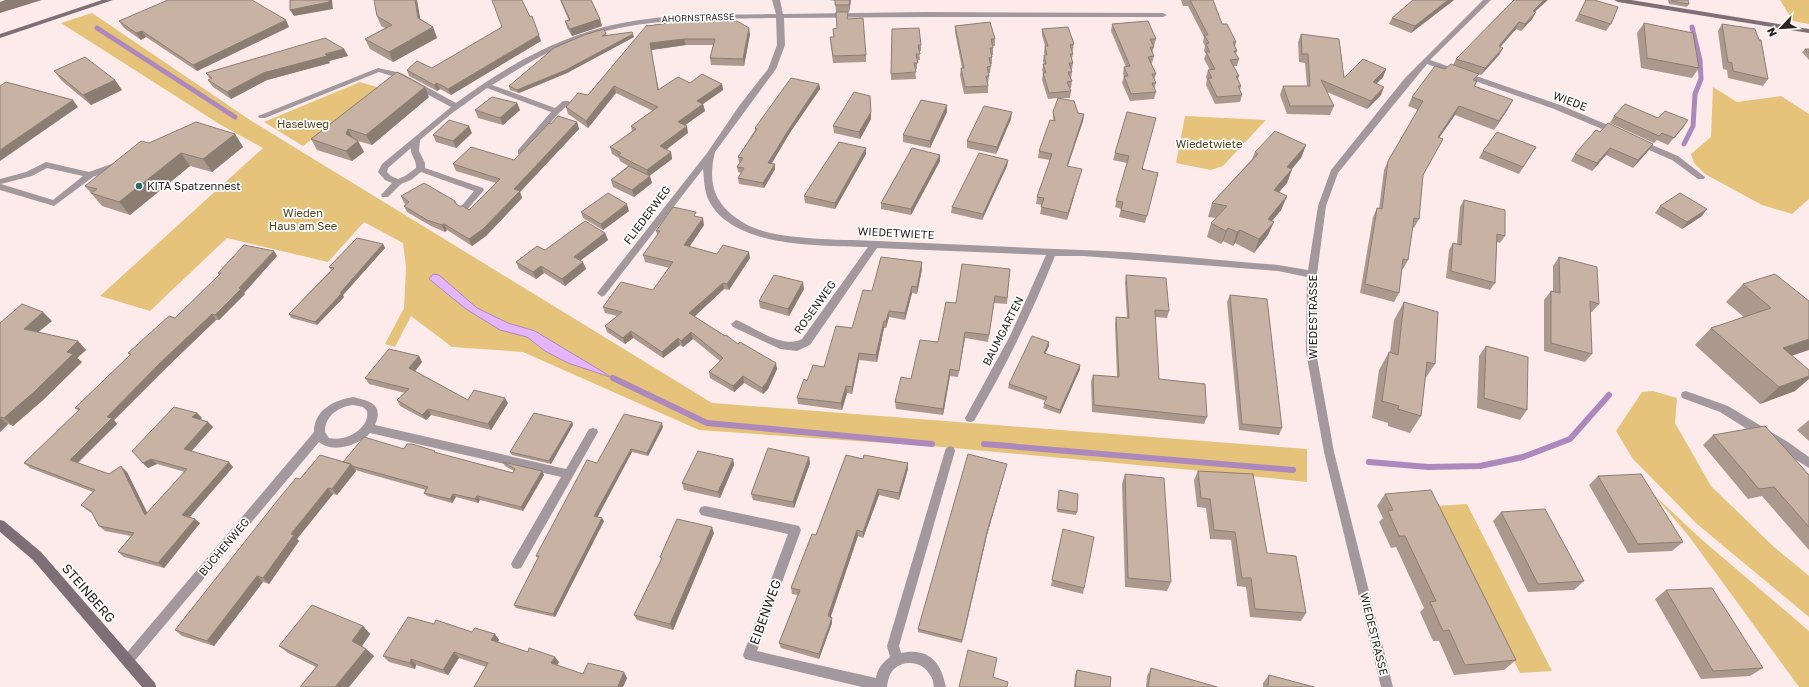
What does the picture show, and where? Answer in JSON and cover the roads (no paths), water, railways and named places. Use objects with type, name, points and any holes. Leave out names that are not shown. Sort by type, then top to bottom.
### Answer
[{"type":"main road","points":[[0,36],[109,0]]},
{"type":"main road","points":[[1618,0],[1809,31]]},
{"type":"main road","name":"STEINBERG","points":[[0,525],[37,556],[150,687]]},
{"type":"street","name":"WIEDETWIETE","points":[[776,0],[780,16],[780,45],[772,69],[711,152],[707,167],[709,188],[720,210],[741,226],[767,235],[807,241],[1052,252],[1278,268],[1312,274]]},
{"type":"street","name":"WIEDESTRASSE","points":[[1387,687],[1329,452],[1311,352],[1312,274],[1322,206],[1334,172],[1380,113],[1425,61],[1487,0]]},
{"type":"street","name":"AHORNSTRASSE","points":[[398,182],[388,178],[382,172],[385,166],[439,118],[486,85],[536,56],[568,41],[641,22],[677,17],[1163,15]]},
{"type":"street","name":"WIEDE","points":[[1425,61],[1594,122],[1675,158],[1701,177]]},
{"type":"street","points":[[262,116],[378,70],[398,75],[456,106]]},
{"type":"street","points":[[486,85],[556,111]]},
{"type":"street","points":[[521,152],[556,111],[566,103]]},
{"type":"street","points":[[385,195],[398,182],[408,178],[420,169],[421,163],[415,151],[416,139]]},
{"type":"street","name":"FLIEDERWEG","points":[[602,293],[711,152]]},
{"type":"street","points":[[0,182],[29,174],[46,165],[90,175]]},
{"type":"street","points":[[0,187],[54,203],[90,175],[114,166]]},
{"type":"street","points":[[420,169],[480,190],[463,209]]},
{"type":"street","name":"ROSENWEG","points":[[736,324],[780,345],[797,347],[806,342],[875,244]]},
{"type":"street","name":"BAUMGARTEN","points":[[970,418],[1028,310],[1052,252]]},
{"type":"street","points":[[1686,395],[1724,409],[1784,445],[1809,463]]},
{"type":"street","name":"BUCHENWEG","points":[[128,660],[319,434],[319,427],[326,414],[342,403],[353,401],[362,402],[370,405],[373,412],[373,420],[369,428]]},
{"type":"street","points":[[319,434],[331,443],[341,443],[361,435],[369,428],[568,474]]},
{"type":"street","points":[[517,564],[593,432]]},
{"type":"street","points":[[940,687],[940,680],[936,670],[928,662],[919,657],[908,657],[897,660],[893,646],[950,451]]},
{"type":"street","name":"EIBENWEG","points":[[705,511],[795,530],[749,655],[881,686],[883,674],[889,666],[897,660]]},
{"type":"waterway","points":[[1684,144],[1693,126],[1695,94],[1701,79],[1700,60],[1692,27]]},
{"type":"waterway","points":[[97,28],[235,117]]},
{"type":"waterway","points":[[613,378],[707,423],[932,444]]},
{"type":"waterway","points":[[1369,462],[1428,467],[1480,466],[1523,457],[1570,439],[1609,395]]},
{"type":"waterway","points":[[984,444],[1293,470]]},
{"type":"place","name":"KITA Spatzennest","points":[[139,186]]},
{"type":"park label","name":"Haselweg","points":[[303,124]]},
{"type":"park label","name":"Wiedetwiete","points":[[1209,144]]},
{"type":"park label","name":"Wieden Haus am See","points":[[303,219]]}]
